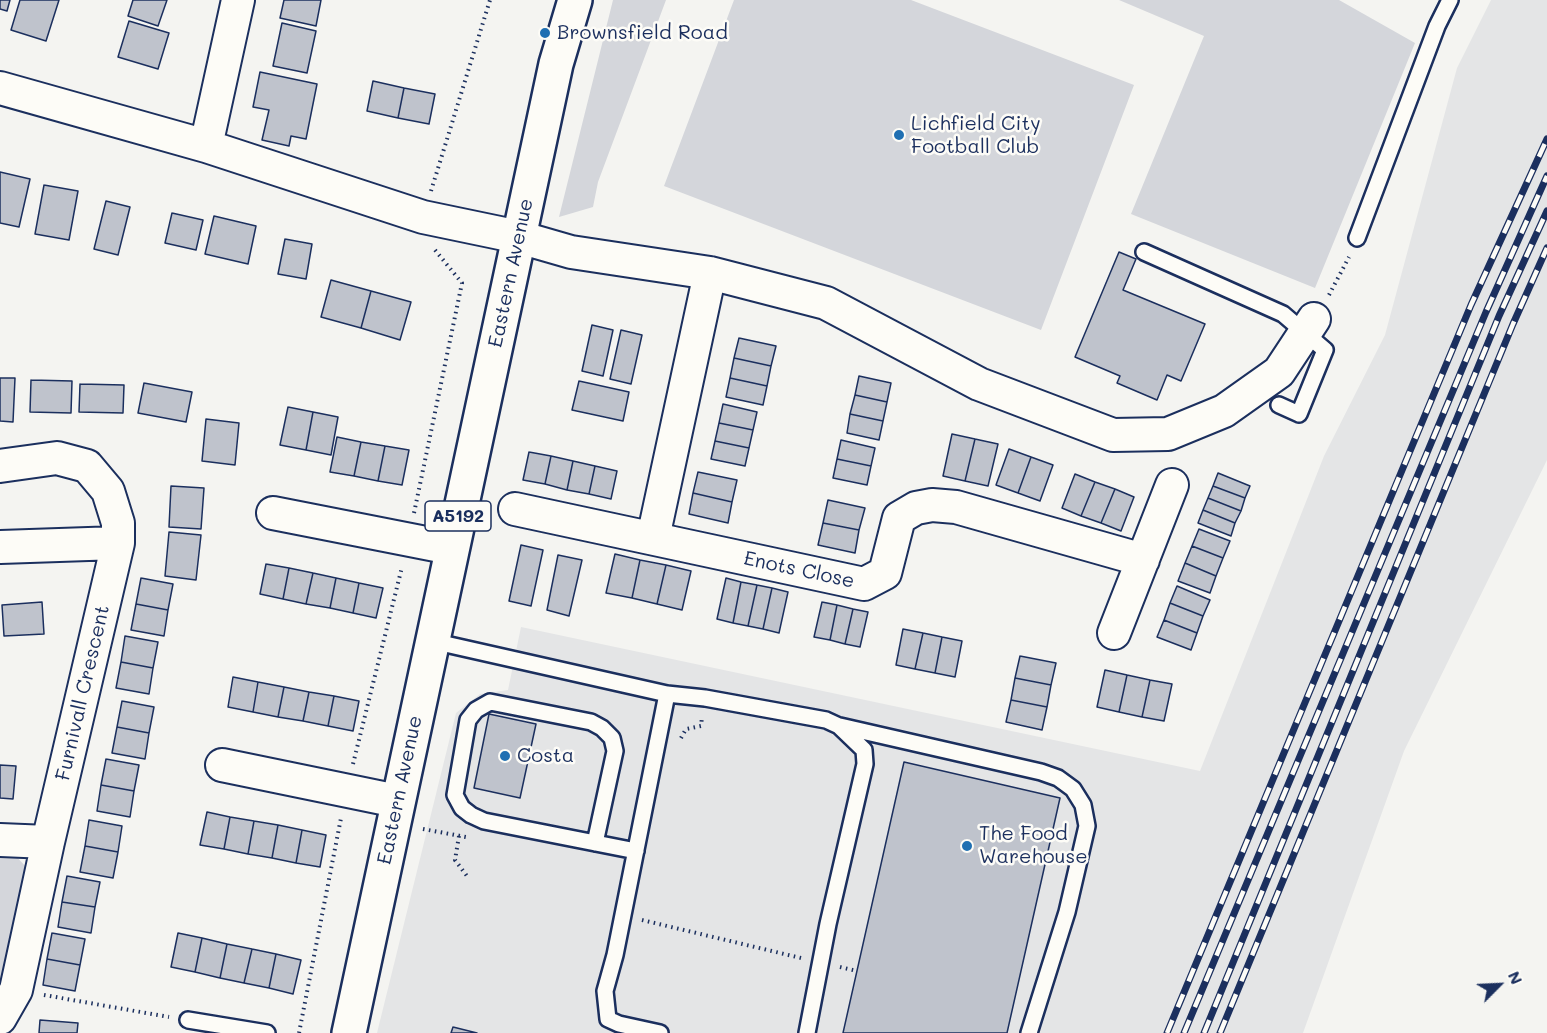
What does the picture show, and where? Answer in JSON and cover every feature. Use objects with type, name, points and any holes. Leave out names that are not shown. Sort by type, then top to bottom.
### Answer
[{"type":"highway","name":"Eastern Avenue","points":[[349,1033],[556,64],[575,0]]},
{"type":"street","points":[[206,146],[238,0]]},
{"type":"street","points":[[0,88],[206,146],[423,217],[519,237],[572,252],[710,273],[825,303],[979,384],[1113,435],[1168,434],[1224,411],[1279,372],[1309,326]]},
{"type":"street","points":[[653,538],[710,273]]},
{"type":"street","name":"Furnivall Crescent","points":[[0,466],[57,458],[87,466],[108,490],[118,523],[118,543],[16,990],[0,1018]]},
{"type":"street","points":[[1114,633],[1172,485]]},
{"type":"street","name":"Enots Close","points":[[515,509],[864,584],[885,573],[899,518],[916,508],[932,505],[956,507],[1143,560]]},
{"type":"street","points":[[273,513],[451,548]]},
{"type":"street","points":[[0,547],[118,543]]},
{"type":"street","points":[[222,765],[397,801]]},
{"type":"street","points":[[0,840],[48,842]]},
{"type":"lane","points":[[1357,238],[1437,26],[1450,0]]},
{"type":"lane","points":[[1144,252],[1309,326],[1325,350],[1299,414],[1279,405]]},
{"type":"lane","points":[[432,641],[667,694],[705,698],[826,720],[839,726],[1041,772],[1058,778],[1073,789],[1083,805],[1087,826],[1067,912],[1029,1033]]},
{"type":"lane","points":[[660,1033],[619,1024],[608,1019],[605,991],[615,955],[667,694]]},
{"type":"lane","points":[[595,843],[615,751],[612,738],[602,728],[591,722],[490,702],[476,710],[468,720],[455,795],[462,808],[484,821],[595,843],[636,851]]},
{"type":"lane","points":[[807,1033],[865,764],[864,750],[839,726]]},
{"type":"lane","points":[[188,1020],[267,1033]]},
{"type":"path","points":[[1309,326],[1334,288],[1357,238]]},
{"type":"path","points":[[459,836],[455,860],[466,876]]},
{"type":"path","points":[[639,920],[857,971]]},
{"type":"path","points":[[16,990],[188,1020]]},
{"type":"shaded area","points":[[613,0],[666,0],[598,182],[593,207],[559,217]]},
{"type":"shaded area","name":"Lichfield City Football Club","points":[[734,0],[911,0],[1134,85],[1041,330],[664,186]]},
{"type":"shaded area","points":[[1119,0],[1339,0],[1415,43],[1315,288],[1131,214],[1204,36]]},
{"type":"shaded area","points":[[1491,0],[1547,0],[1547,460],[1404,751],[1303,1033],[377,1033],[456,713],[480,694],[508,690],[521,627],[1200,771],[1324,456],[1385,335],[1457,68]]},
{"type":"shaded area","points":[[0,850],[11,851],[29,870],[0,1001]]},
{"type":"building","points":[[0,0],[10,0],[7,11],[0,9]]},
{"type":"building","points":[[20,0],[59,0],[46,41],[11,30]]},
{"type":"building","points":[[133,0],[167,0],[158,26],[128,16]]},
{"type":"building","points":[[284,0],[321,0],[316,26],[280,18]]},
{"type":"building","points":[[129,21],[169,33],[158,69],[118,57]]},
{"type":"building","points":[[282,23],[316,31],[307,73],[273,66]]},
{"type":"building","points":[[260,72],[317,84],[306,139],[291,136],[289,146],[262,140],[269,110],[253,107]]},
{"type":"building","points":[[373,81],[404,88],[398,118],[367,111]]},
{"type":"building","points":[[404,88],[435,94],[429,124],[398,118]]},
{"type":"building","points":[[0,172],[30,179],[19,227],[0,223]]},
{"type":"building","points":[[44,185],[78,191],[69,240],[35,234]]},
{"type":"building","points":[[106,201],[130,207],[118,255],[94,249]]},
{"type":"building","points":[[172,213],[203,220],[196,250],[165,243]]},
{"type":"building","points":[[214,216],[256,226],[248,264],[205,254]]},
{"type":"building","points":[[285,239],[312,244],[306,279],[278,274]]},
{"type":"building","points":[[1119,252],[1136,259],[1123,290],[1205,324],[1181,381],[1167,375],[1157,400],[1117,383],[1120,376],[1075,357]]},
{"type":"building","points":[[331,280],[371,291],[361,328],[321,317]]},
{"type":"building","points":[[371,291],[411,302],[400,340],[361,328]]},
{"type":"building","points":[[592,325],[613,330],[603,376],[582,371]]},
{"type":"building","points":[[621,330],[642,335],[631,384],[610,379]]},
{"type":"building","points":[[739,338],[776,346],[771,366],[734,358]]},
{"type":"building","points":[[734,358],[771,366],[767,386],[730,378]]},
{"type":"building","points":[[859,376],[891,383],[887,402],[855,395]]},
{"type":"building","points":[[0,378],[15,378],[13,422],[0,421]]},
{"type":"building","points":[[730,378],[767,386],[763,405],[726,397]]},
{"type":"building","points":[[31,380],[72,381],[71,413],[30,412]]},
{"type":"building","points":[[579,381],[629,392],[623,421],[572,410]]},
{"type":"building","points":[[144,383],[192,392],[186,422],[138,413]]},
{"type":"building","points":[[80,384],[124,385],[123,413],[79,412]]},
{"type":"building","points":[[855,395],[887,402],[883,421],[850,414]]},
{"type":"building","points":[[723,404],[757,412],[753,430],[719,423]]},
{"type":"building","points":[[288,407],[313,412],[306,450],[280,445]]},
{"type":"building","points":[[313,412],[338,417],[331,455],[306,450]]},
{"type":"building","points":[[850,414],[883,421],[879,440],[847,433]]},
{"type":"building","points":[[206,419],[239,423],[235,465],[202,461]]},
{"type":"building","points":[[719,423],[753,430],[749,448],[715,441]]},
{"type":"building","points":[[952,434],[975,439],[965,481],[943,476]]},
{"type":"building","points":[[337,437],[361,442],[354,476],[330,472]]},
{"type":"building","points":[[975,439],[998,444],[988,486],[965,481]]},
{"type":"building","points":[[841,440],[875,448],[871,466],[837,459]]},
{"type":"building","points":[[715,441],[749,448],[745,466],[711,459]]},
{"type":"building","points":[[361,442],[385,446],[378,481],[354,476]]},
{"type":"building","points":[[385,446],[409,450],[402,485],[378,481]]},
{"type":"building","points":[[1009,449],[1031,457],[1018,493],[996,485]]},
{"type":"building","points":[[529,452],[551,456],[545,484],[523,480]]},
{"type":"building","points":[[551,456],[573,461],[567,490],[545,484]]},
{"type":"building","points":[[1031,457],[1053,465],[1040,501],[1018,493]]},
{"type":"building","points":[[837,459],[871,466],[867,485],[833,478]]},
{"type":"building","points":[[573,461],[595,466],[589,494],[567,490]]},
{"type":"building","points":[[595,466],[617,471],[611,499],[589,494]]},
{"type":"building","points":[[698,472],[737,480],[732,502],[693,493]]},
{"type":"building","points":[[1218,473],[1250,486],[1245,498],[1213,486]]},
{"type":"building","points":[[1075,474],[1095,482],[1081,516],[1062,508]]},
{"type":"building","points":[[1095,482],[1115,489],[1101,523],[1081,516]]},
{"type":"building","points":[[171,486],[204,488],[201,529],[169,527]]},
{"type":"building","points":[[1213,486],[1245,498],[1241,511],[1208,498]]},
{"type":"building","points":[[1115,489],[1134,497],[1121,531],[1101,523]]},
{"type":"building","points":[[693,493],[732,502],[728,523],[689,514]]},
{"type":"building","points":[[1208,498],[1241,511],[1235,523],[1203,510]]},
{"type":"building","points":[[828,500],[865,508],[859,530],[823,523]]},
{"type":"building","points":[[1203,510],[1235,523],[1231,536],[1198,523]]},
{"type":"building","points":[[823,523],[859,530],[855,553],[818,545]]},
{"type":"building","points":[[1199,529],[1230,541],[1223,558],[1192,546]]},
{"type":"building","points":[[169,532],[201,535],[196,580],[165,576]]},
{"type":"building","points":[[521,545],[543,550],[531,606],[509,601]]},
{"type":"building","points":[[1192,546],[1223,558],[1216,576],[1185,563]]},
{"type":"building","points":[[615,554],[640,560],[632,598],[606,593]]},
{"type":"building","points":[[558,555],[582,560],[569,616],[547,610]]},
{"type":"building","points":[[640,560],[666,565],[657,604],[632,598]]},
{"type":"building","points":[[1185,563],[1216,576],[1210,593],[1178,581]]},
{"type":"building","points":[[266,564],[289,568],[283,599],[260,594]]},
{"type":"building","points":[[666,565],[691,571],[682,610],[657,604]]},
{"type":"building","points":[[289,568],[313,573],[306,604],[283,599]]},
{"type":"building","points":[[313,573],[336,578],[330,608],[306,604]]},
{"type":"building","points":[[141,578],[173,584],[168,610],[136,604]]},
{"type":"building","points":[[336,578],[359,583],[353,613],[330,608]]},
{"type":"building","points":[[726,578],[741,582],[733,623],[717,619]]},
{"type":"building","points":[[741,582],[757,585],[748,626],[733,623]]},
{"type":"building","points":[[359,583],[383,588],[376,618],[353,613]]},
{"type":"building","points":[[757,585],[772,588],[763,629],[748,626]]},
{"type":"building","points":[[1177,586],[1210,600],[1203,616],[1170,603]]},
{"type":"building","points":[[772,588],[788,592],[779,633],[763,629]]},
{"type":"building","points":[[42,602],[44,634],[4,636],[2,605]]},
{"type":"building","points":[[822,602],[837,605],[830,640],[814,637]]},
{"type":"building","points":[[1170,603],[1203,616],[1197,633],[1164,620]]},
{"type":"building","points":[[136,604],[168,610],[164,636],[131,630]]},
{"type":"building","points":[[837,605],[853,609],[845,644],[830,640]]},
{"type":"building","points":[[853,609],[868,612],[860,647],[845,644]]},
{"type":"building","points":[[1164,620],[1197,633],[1191,650],[1157,637]]},
{"type":"building","points":[[903,629],[923,633],[915,669],[896,665]]},
{"type":"building","points":[[923,633],[942,637],[935,673],[915,669]]},
{"type":"building","points":[[125,636],[158,642],[153,668],[121,662]]},
{"type":"building","points":[[942,637],[962,641],[955,677],[935,673]]},
{"type":"building","points":[[1020,656],[1056,663],[1051,685],[1015,678]]},
{"type":"building","points":[[121,662],[153,668],[149,694],[116,688]]},
{"type":"building","points":[[1105,670],[1127,675],[1119,712],[1097,707]]},
{"type":"building","points":[[1127,675],[1150,680],[1142,717],[1119,712]]},
{"type":"building","points":[[233,677],[258,682],[253,712],[228,707]]},
{"type":"building","points":[[1015,678],[1051,685],[1047,707],[1011,700]]},
{"type":"building","points":[[1150,680],[1172,684],[1164,721],[1142,717]]},
{"type":"building","points":[[258,682],[284,687],[278,717],[253,712]]},
{"type":"building","points":[[284,687],[309,692],[303,721],[278,717]]},
{"type":"building","points":[[309,692],[334,696],[328,726],[303,721]]},
{"type":"building","points":[[334,696],[359,701],[353,731],[328,726]]},
{"type":"building","points":[[1011,700],[1047,707],[1042,730],[1006,722]]},
{"type":"building","points":[[122,701],[154,707],[149,733],[117,727]]},
{"type":"building","name":"Costa","points":[[489,714],[536,724],[520,798],[474,788]]},
{"type":"building","points":[[117,727],[149,733],[145,759],[112,753]]},
{"type":"building","points":[[106,759],[139,765],[134,791],[101,785]]},
{"type":"building","points":[[904,762],[1060,798],[1007,1033],[843,1033]]},
{"type":"building","points":[[0,765],[16,766],[13,799],[0,798]]},
{"type":"building","points":[[101,785],[134,791],[130,817],[97,811]]},
{"type":"building","points":[[207,812],[230,817],[224,849],[200,845]]},
{"type":"building","points":[[230,817],[254,821],[248,854],[224,849]]},
{"type":"building","points":[[89,820],[122,826],[118,852],[85,846]]},
{"type":"building","points":[[254,821],[278,825],[272,858],[248,854]]},
{"type":"building","points":[[278,825],[302,830],[296,863],[272,858]]},
{"type":"building","points":[[302,830],[326,835],[320,867],[296,863]]},
{"type":"building","points":[[85,846],[118,852],[113,878],[80,872]]},
{"type":"building","points":[[67,876],[100,882],[95,907],[62,902]]},
{"type":"building","points":[[62,902],[95,907],[91,933],[58,927]]},
{"type":"building","points":[[52,933],[85,939],[80,965],[47,959]]},
{"type":"building","points":[[178,933],[202,938],[195,972],[171,967]]},
{"type":"building","points":[[202,938],[227,944],[220,978],[195,972]]},
{"type":"building","points":[[227,944],[252,949],[244,983],[220,978]]},
{"type":"building","points":[[252,949],[276,954],[269,988],[244,983]]},
{"type":"building","points":[[276,954],[301,960],[293,994],[269,988]]},
{"type":"building","points":[[47,959],[80,965],[75,991],[43,985]]},
{"type":"building","points":[[40,1020],[78,1023],[77,1033],[39,1033]]},
{"type":"building","points":[[453,1027],[477,1033],[451,1033]]},
{"type":"railway","points":[[1167,1033],[1471,305],[1547,139]]},
{"type":"railway","points":[[1184,1033],[1486,312],[1547,176]]},
{"type":"railway","points":[[1204,1033],[1499,316],[1547,211]]},
{"type":"railway","points":[[1220,1033],[1513,324],[1547,248]]},
{"type":"place","name":"Brownsfield Road","points":[[545,33]]},
{"type":"place","name":"Lichfield City Football Club","points":[[899,135]]},
{"type":"place","name":"Costa","points":[[505,756]]},
{"type":"place","name":"The Food Warehouse","points":[[967,846]]}]
